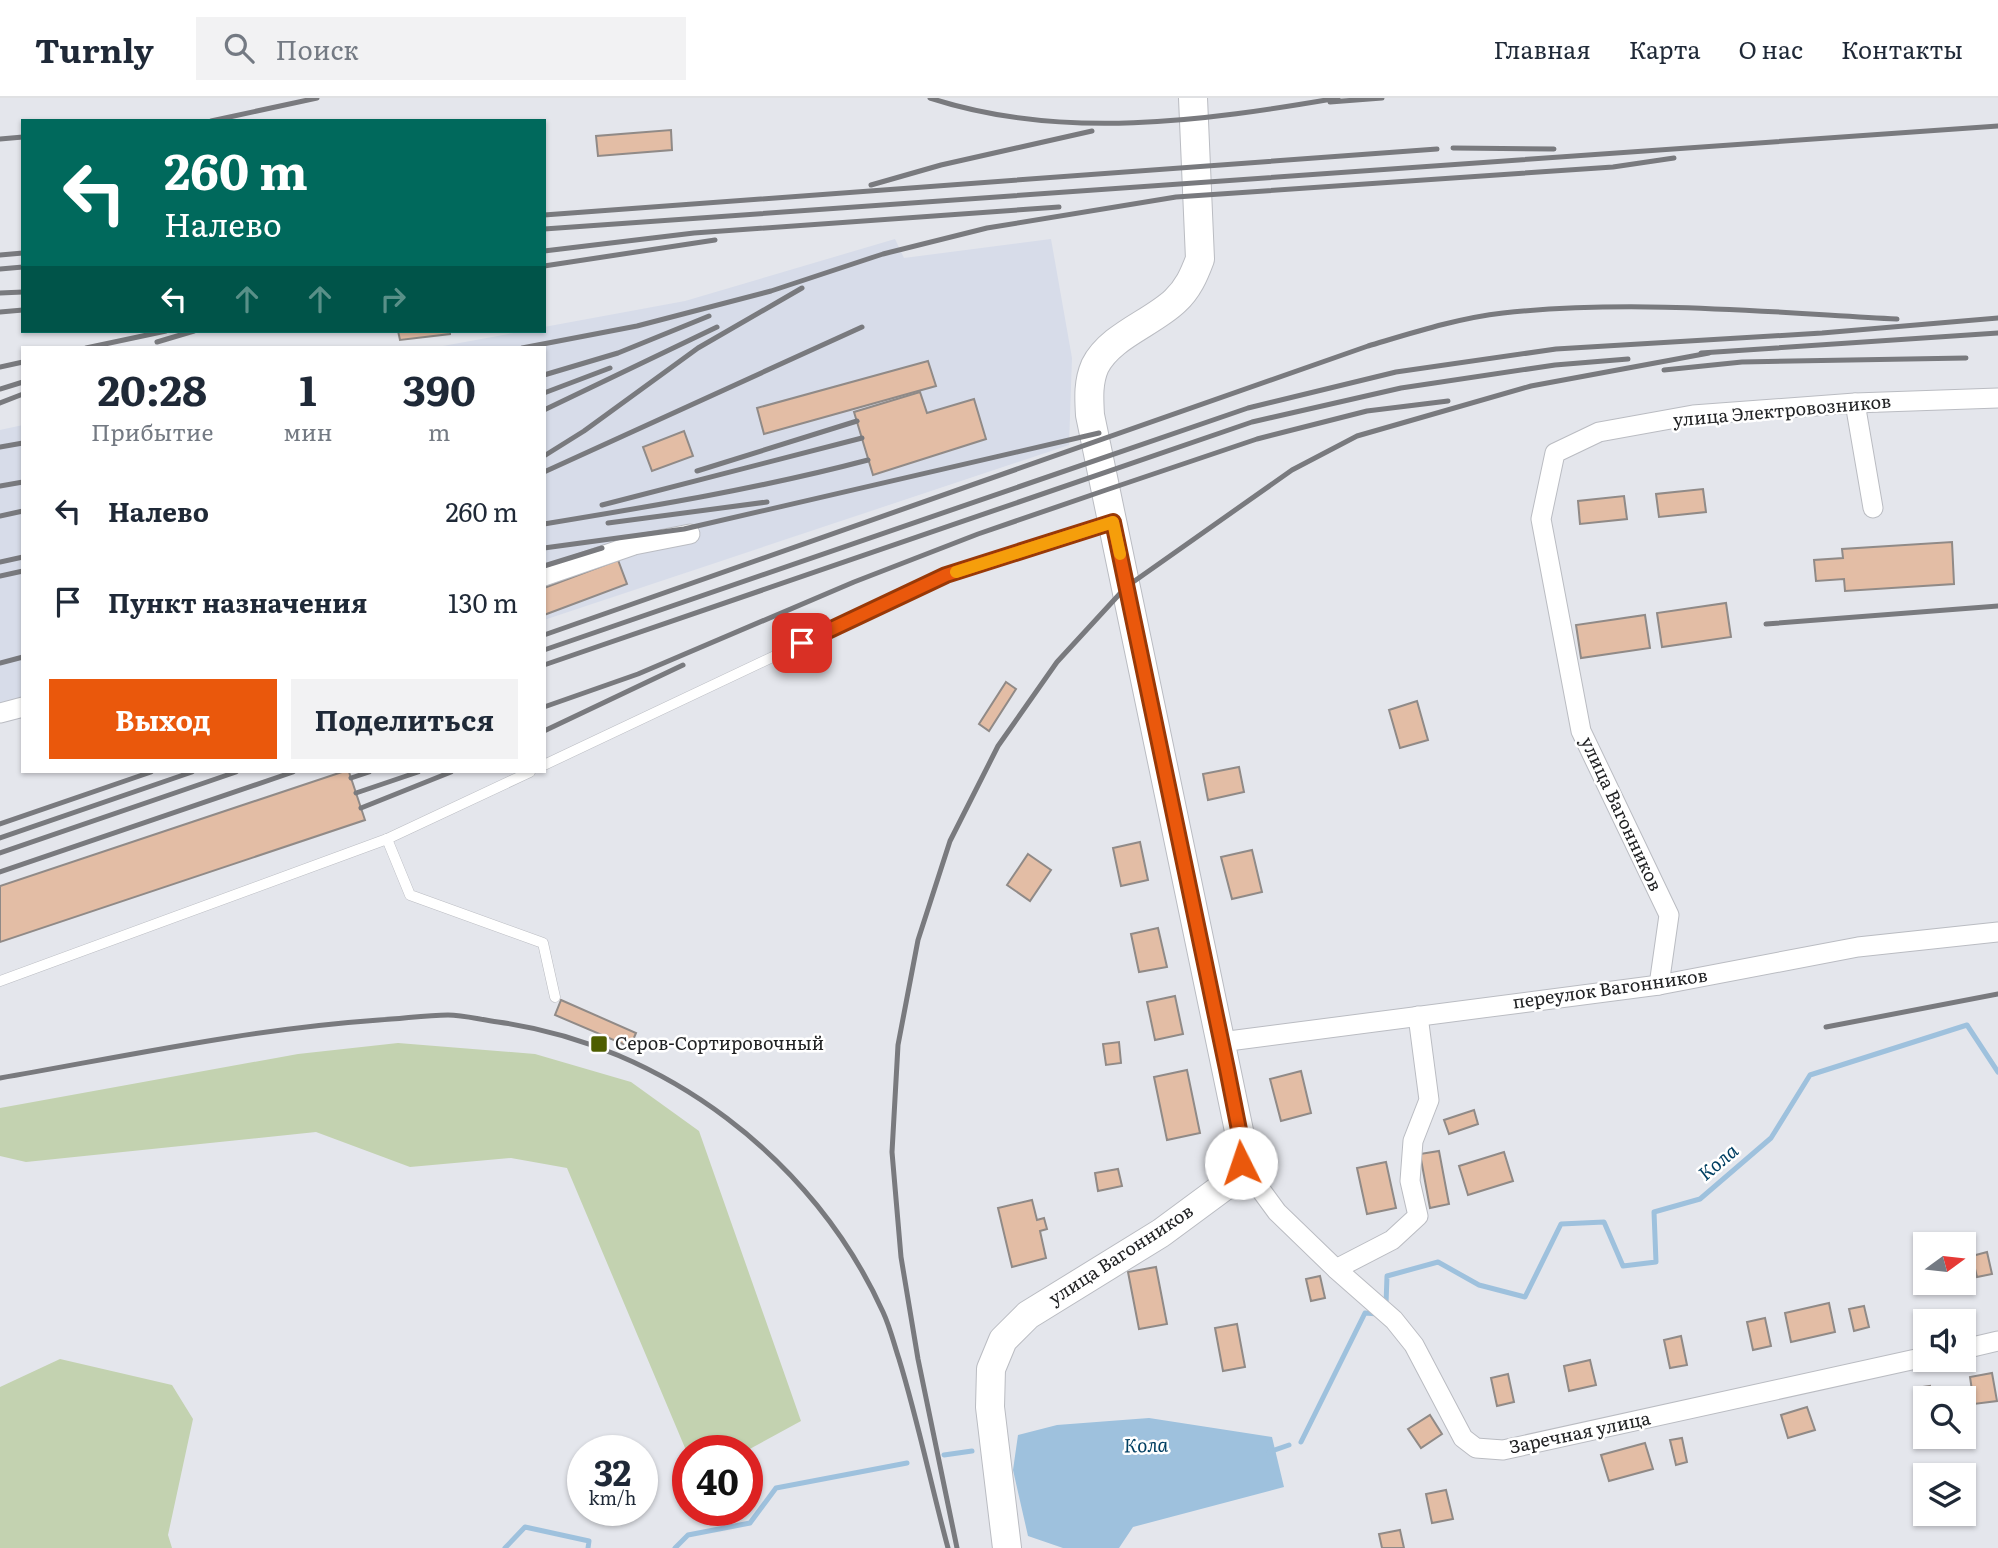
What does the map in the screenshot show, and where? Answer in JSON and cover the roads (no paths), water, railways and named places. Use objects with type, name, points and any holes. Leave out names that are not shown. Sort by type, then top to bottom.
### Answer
[{"type":"street","points":[[1194,98],[1200,259],[1192,281],[1176,300],[1112,347],[1096,364],[1089,385],[1090,415],[1243,1150],[1241,1163]]},
{"type":"street","name":"улица Электровозников","points":[[1541,519],[1555,453],[1599,432],[1693,415],[1855,403],[1998,398]]},
{"type":"street","points":[[1855,403],[1874,508]]},
{"type":"street","name":"улица Вагонников","points":[[1541,519],[1581,731],[1669,915],[1659,985]]},
{"type":"street","points":[[546,575],[634,545],[690,534]]},
{"type":"street","points":[[0,713],[21,708]]},
{"type":"street","name":"переулок Вагонников","points":[[1221,1042],[1659,985],[1858,947],[1998,932]]},
{"type":"street","points":[[1336,1269],[1392,1240],[1418,1216],[1410,1181],[1413,1141],[1429,1100],[1418,1016]]},
{"type":"street","name":"улица Вагонников","points":[[1007,1548],[990,1407],[991,1369],[1003,1340],[1028,1315],[1161,1233],[1227,1185],[1241,1163]]},
{"type":"street","name":"Заречная улица","points":[[1241,1163],[1277,1212],[1394,1320],[1414,1345],[1463,1438],[1476,1448],[1503,1450],[1913,1360]]},
{"type":"street","points":[[1976,1346],[1998,1341]]},
{"type":"lane","points":[[546,764],[946,575],[1113,522]]},
{"type":"lane","points":[[0,981],[387,839],[528,773]]},
{"type":"lane","points":[[387,839],[410,895],[543,943],[555,997]]},
{"type":"water","points":[[1149,1418],[1272,1437],[1284,1487],[1133,1527],[1119,1548],[1063,1548],[1028,1536],[1013,1470],[1018,1435],[1057,1425]]},
{"type":"waterway","name":"Кола","points":[[1386,1304],[1387,1276],[1438,1262],[1479,1285],[1525,1297],[1561,1224],[1604,1222],[1623,1266],[1656,1262],[1654,1212],[1700,1199],[1771,1138],[1810,1075],[1967,1025],[1998,1072]]},
{"type":"waterway","name":"Кола","points":[[1301,1442],[1365,1313],[1378,1314]]},
{"type":"waterway","name":"Кола","points":[[1269,1452],[1289,1445]]},
{"type":"waterway","name":"Кола","points":[[944,1455],[972,1451]]},
{"type":"waterway","name":"Кола","points":[[675,1548],[688,1535],[750,1523],[776,1488],[907,1463]]},
{"type":"waterway","name":"Кола","points":[[505,1548],[525,1527],[589,1541],[588,1548]]},
{"type":"railway","points":[[220,119],[317,98]]},
{"type":"railway","points":[[930,98],[980,111],[1082,123],[1185,119],[1338,98]]},
{"type":"railway","points":[[1330,102],[1382,98]]},
{"type":"railway","points":[[546,229],[1998,126]]},
{"type":"railway","points":[[871,185],[941,165],[1092,131]]},
{"type":"railway","points":[[0,139],[21,137]]},
{"type":"railway","points":[[1453,148],[1554,149]]},
{"type":"railway","points":[[546,215],[1437,149]]},
{"type":"railway","points":[[532,346],[637,326],[771,291],[883,254],[987,228],[1176,197],[1613,167],[1674,158]]},
{"type":"railway","points":[[546,251],[694,233],[1059,207]]},
{"type":"railway","points":[[546,266],[715,240]]},
{"type":"railway","points":[[0,255],[21,253]]},
{"type":"railway","points":[[0,269],[21,267]]},
{"type":"railway","points":[[546,455],[584,431],[698,348],[802,288]]},
{"type":"railway","points":[[0,293],[21,292]]},
{"type":"railway","points":[[546,634],[1368,346],[1452,322],[1503,313],[1601,307],[1700,308],[1897,319]]},
{"type":"railway","points":[[0,312],[21,310]]},
{"type":"railway","points":[[546,374],[618,353],[709,316]]},
{"type":"railway","points":[[546,649],[1248,408],[1396,372],[1556,349],[1822,333],[1998,318]]},
{"type":"railway","points":[[546,409],[717,327]]},
{"type":"railway","points":[[546,471],[862,327]]},
{"type":"railway","points":[[95,346],[157,333]]},
{"type":"railway","points":[[157,342],[187,333]]},
{"type":"railway","points":[[1701,353],[1998,333]]},
{"type":"railway","points":[[957,1548],[918,1359],[901,1257],[892,1152],[898,1045],[918,940],[950,841],[998,746],[1057,662],[1126,587],[1292,470],[1357,436],[1531,386],[1709,353]]},
{"type":"railway","points":[[1664,370],[1742,362],[1966,358]]},
{"type":"railway","points":[[546,664],[1252,422],[1401,388],[1555,365],[1628,359]]},
{"type":"railway","points":[[0,367],[21,362]]},
{"type":"railway","points":[[546,392],[610,368]]},
{"type":"railway","points":[[0,389],[21,383]]},
{"type":"railway","points":[[0,403],[21,395]]},
{"type":"railway","points":[[546,706],[638,674],[854,582],[978,534],[1106,490],[1257,439],[1367,411],[1448,401]]},
{"type":"railway","points":[[697,471],[857,421]]},
{"type":"railway","points":[[546,548],[684,529],[1099,433]]},
{"type":"railway","points":[[602,505],[862,438]]},
{"type":"railway","points":[[0,447],[21,443]]},
{"type":"railway","points":[[546,524],[748,488],[868,460]]},
{"type":"railway","points":[[0,486],[21,482]]},
{"type":"railway","points":[[608,523],[767,502]]},
{"type":"railway","points":[[0,516],[21,511]]},
{"type":"railway","points":[[546,565],[602,548]]},
{"type":"railway","points":[[0,562],[21,557]]},
{"type":"railway","points":[[0,576],[21,571]]},
{"type":"railway","points":[[1766,624],[1998,606]]},
{"type":"railway","points":[[0,663],[21,658]]},
{"type":"railway","points":[[546,730],[683,665]]},
{"type":"railway","points":[[0,824],[148,773]]},
{"type":"railway","points":[[0,838],[189,773]]},
{"type":"railway","points":[[0,853],[233,773]]},
{"type":"railway","points":[[0,872],[290,773]]},
{"type":"railway","points":[[351,778],[366,773]]},
{"type":"railway","points":[[356,793],[415,773]]},
{"type":"railway","points":[[361,808],[448,773]]},
{"type":"railway","points":[[1826,1027],[1998,994]]},
{"type":"railway","points":[[0,1078],[284,1030],[454,1015],[559,1035],[618,1056],[675,1084],[727,1118],[775,1159],[817,1205],[853,1257],[890,1330],[948,1548]]},
{"type":"place","name":"Серов-Сортировочный","points":[[599,1044]]}]
